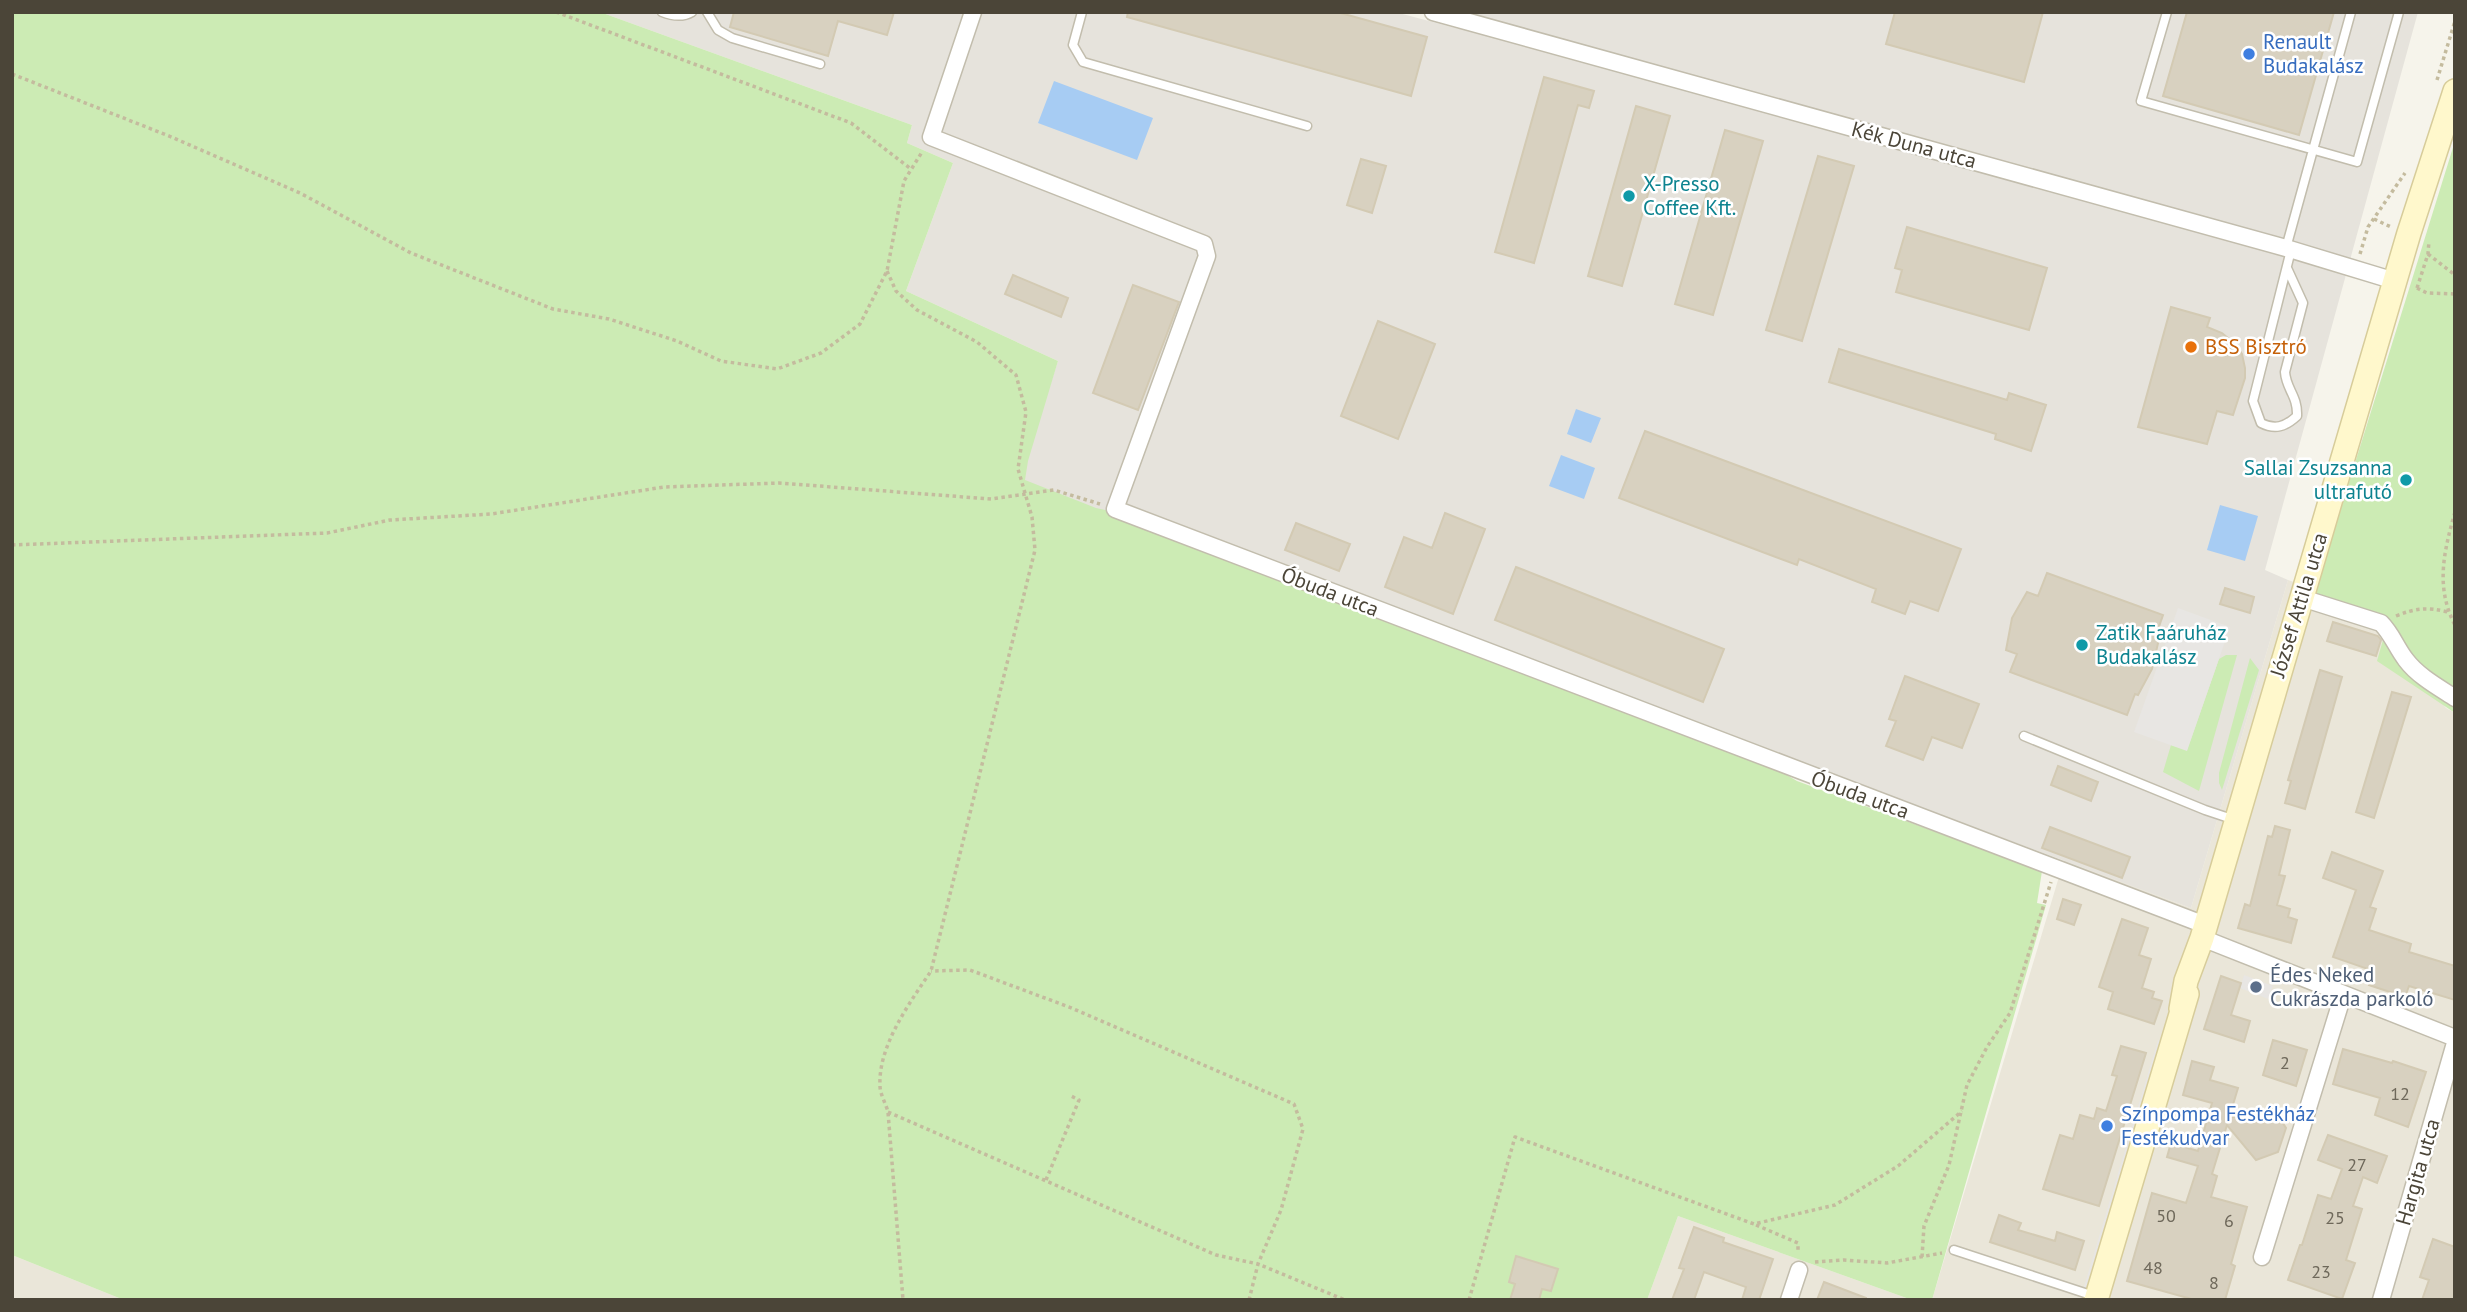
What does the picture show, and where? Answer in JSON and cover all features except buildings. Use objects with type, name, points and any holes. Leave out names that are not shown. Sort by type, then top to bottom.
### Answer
[{"type":"main road","name":"József Attila utca","points":[[2096,1299],[2181,1009],[2192,983],[2235,820],[2395,281],[2445,88]]},
{"type":"street","points":[[973,12],[931,137],[1204,244],[1207,256],[1115,509]]},
{"type":"street","name":"Kék Duna utca","points":[[1433,12],[2395,281]]},
{"type":"street","name":"Óbuda utca","points":[[1115,509],[1812,777],[2055,867],[2201,941],[2455,1041]]},
{"type":"street","points":[[2302,598],[2381,623],[2390,632],[2407,662],[2431,683],[2455,698]]},
{"type":"street","points":[[2262,1257],[2343,995]]},
{"type":"street","name":"Hargita utca","points":[[2381,1300],[2455,1041]]},
{"type":"street","points":[[1789,1300],[1799,1270]]},
{"type":"lane","points":[[662,12],[672,16],[692,12]]},
{"type":"lane","points":[[707,12],[718,30],[732,38],[820,64]]},
{"type":"lane","points":[[1082,12],[1073,45],[1083,62],[1307,126]]},
{"type":"lane","points":[[2167,12],[2141,101],[2357,162],[2399,12]]},
{"type":"lane","points":[[2287,268],[2303,303],[2285,372],[2286,382],[2298,405],[2297,416],[2289,424],[2270,427],[2261,423],[2253,401],[2287,268],[2288,249],[2313,149],[2351,12]]},
{"type":"lane","points":[[2024,736],[2204,810],[2235,820]]},
{"type":"lane","points":[[1954,1250],[2096,1299]]},
{"type":"path","points":[[556,12],[852,123],[911,169]]},
{"type":"path","points":[[2445,88],[2455,21]]},
{"type":"path","points":[[12,74],[169,136],[300,193],[411,253],[553,309],[609,319],[677,341],[721,361],[777,369],[821,353],[860,324],[887,271],[904,181],[931,137]]},
{"type":"path","points":[[2356,269],[2368,227],[2407,169]]},
{"type":"path","points":[[2417,288],[2430,240]]},
{"type":"path","points":[[2428,254],[2455,275]]},
{"type":"path","points":[[887,271],[896,291],[916,310],[977,342],[1016,375],[1026,412],[1018,469],[1032,517],[1035,550],[931,971],[907,1007],[887,1045],[880,1087],[888,1112],[903,1300]]},
{"type":"path","points":[[2395,281],[2427,293],[2455,294]]},
{"type":"path","points":[[12,545],[327,533],[390,520],[491,514],[664,487],[779,483],[991,499],[1054,490],[1115,509]]},
{"type":"path","points":[[2455,512],[2442,565],[2443,593],[2455,625]]},
{"type":"path","points":[[2381,623],[2410,610],[2429,607],[2448,612]]},
{"type":"path","points":[[1922,1257],[1924,1226],[1949,1165],[1967,1085],[1987,1047],[2010,1013],[2055,867]]},
{"type":"path","points":[[931,971],[970,970],[1069,1007],[1294,1104],[1303,1129],[1281,1210],[1258,1264],[1249,1300]]},
{"type":"path","points":[[1046,1180],[1079,1100],[1071,1096]]},
{"type":"path","points":[[1754,1224],[1835,1205],[1898,1166],[1962,1111]]},
{"type":"path","points":[[888,1112],[1216,1255],[1258,1264],[1345,1300]]},
{"type":"path","points":[[1469,1300],[1515,1137],[1754,1224],[1798,1243],[1799,1270],[1818,1261],[1887,1263],[1954,1250]]},
{"type":"shaded area","points":[[600,12],[1395,12],[1459,29],[1464,12],[2418,12],[2265,570],[2288,580],[2191,908],[1780,755],[1018,484],[1058,361],[906,291],[953,163],[907,143],[912,125]]},
{"type":"shaded area","points":[[2288,580],[2315,589],[2385,633],[2446,708],[2455,713],[2455,1300],[1932,1300],[2064,860],[2191,908]]},
{"type":"shaded area","points":[[2178,608],[2230,627],[2187,751],[2134,732]]},
{"type":"shaded area","name":"Édes Neked Cukrászda parkoló","points":[[2244,975],[2273,986],[2268,999],[2240,988]]},
{"type":"shaded area","points":[[2158,1040],[2165,1042],[2087,1300],[2080,1300]]},
{"type":"shaded area","points":[[1678,1216],[1912,1300],[1647,1300]]},
{"type":"shaded area","points":[[12,1255],[124,1300],[12,1300]]},
{"type":"green space","points":[[12,12],[600,12],[912,125],[907,143],[953,163],[906,291],[1058,361],[1028,461],[1025,480],[1096,508],[1119,513],[1768,764],[1797,781],[2042,871],[2037,903],[2046,905],[1932,1300],[1912,1300],[1678,1216],[1647,1300],[124,1300],[12,1255]]},
{"type":"green space","points":[[2455,141],[2455,713],[2377,661],[2385,633],[2310,608]]},
{"type":"green space","points":[[2226,655],[2237,655],[2199,791],[2163,772],[2171,745],[2187,750],[2219,659]]},
{"type":"green space","points":[[2250,658],[2259,670],[2222,790],[2219,773]]},
{"type":"water","points":[[1054,81],[1153,118],[1137,160],[1038,123]]},
{"type":"water","points":[[1576,409],[1601,418],[1591,443],[1567,434]]},
{"type":"water","points":[[1561,455],[1595,468],[1584,499],[1549,486]]},
{"type":"water","points":[[2220,505],[2258,516],[2245,561],[2207,550]]},
{"type":"place","name":"Renault Budakalász","points":[[2249,54]]},
{"type":"place","name":"X-Presso Coffee Kft.","points":[[1629,196]]},
{"type":"place","name":"BSS Bisztró","points":[[2191,347]]},
{"type":"place","name":"Sallai Zsuzsanna ultrafutó","points":[[2406,480]]},
{"type":"place","name":"Zatik Faáruház Budakalász","points":[[2082,645]]},
{"type":"place","name":"Édes Neked Cukrászda parkoló","points":[[2256,987]]},
{"type":"place","name":"Színpompa Festékház Festékudvar","points":[[2107,1126]]}]
